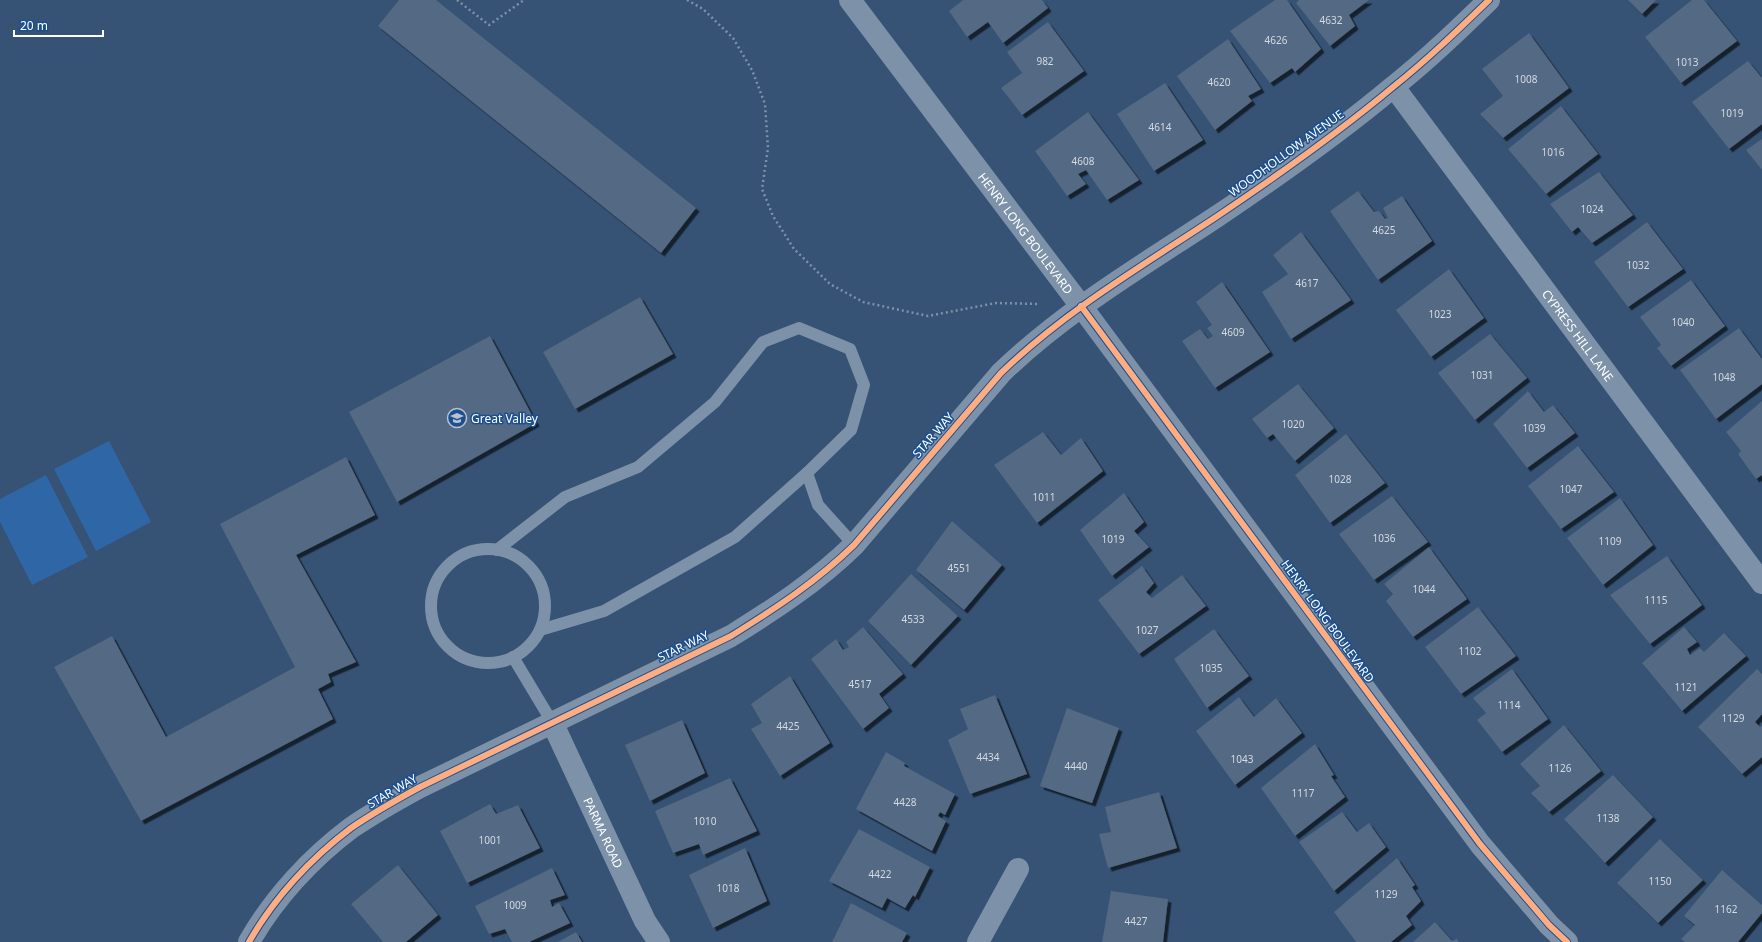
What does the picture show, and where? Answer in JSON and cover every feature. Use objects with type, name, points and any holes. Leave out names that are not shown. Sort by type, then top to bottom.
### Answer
[{"type":"street","name":"HENRY LONG BOULEVARD","points":[[850,0],[1081,306],[1480,844],[1550,925],[1567,942]]},
{"type":"street","name":"WOODHOLLOW AVENUE","points":[[1081,306],[1286,169],[1394,87],[1490,0]]},
{"type":"street","name":"CYPRESS HILL LANE","points":[[1394,87],[1762,583]]},
{"type":"street","name":"STAR WAY","points":[[249,942],[258,927],[289,888],[318,856],[352,828],[389,804],[420,787],[552,722],[731,636],[805,588],[829,569],[854,545],[1001,373],[1023,352],[1081,306]]},
{"type":"street","name":"PARMA ROAD","points":[[552,722],[645,921],[659,942]]},
{"type":"street","points":[[978,942],[1018,869]]},
{"type":"lane","points":[[497,550],[565,497],[638,467],[715,402],[763,342],[800,328],[850,349],[864,385],[851,430],[807,473],[735,537],[604,611],[540,630]]},
{"type":"lane","points":[[807,473],[818,505],[854,545]]},
{"type":"lane","points":[[484,550],[497,550],[514,555],[528,565],[539,579],[544,596],[545,613],[540,630],[529,646],[513,657],[502,662],[489,663],[465,658],[445,643],[438,632],[434,621],[432,608],[432,596],[436,584],[442,573],[450,564],[461,556],[484,550]]},
{"type":"lane","points":[[513,657],[552,722]]},
{"type":"path","points":[[457,0],[489,25],[524,0]]},
{"type":"path","points":[[687,0],[703,9],[733,38],[752,70],[765,104],[768,148],[762,189],[773,216],[794,249],[830,284],[863,302],[928,316],[996,303],[1081,306]]},
{"type":"shaded area","points":[[109,441],[151,522],[96,551],[54,469]]},
{"type":"shaded area","points":[[46,475],[88,557],[32,585],[0,522],[0,499]]},
{"type":"building","points":[[399,0],[436,0],[696,208],[661,253],[378,26]]},
{"type":"building","points":[[963,0],[1042,0],[1048,8],[1003,43],[988,22],[967,37],[949,11]]},
{"type":"building","points":[[1275,0],[1287,0],[1321,49],[1295,72],[1292,68],[1270,83],[1230,31]]},
{"type":"building","points":[[1299,0],[1369,0],[1349,15],[1355,26],[1330,46],[1296,3]]},
{"type":"building","points":[[1628,0],[1656,0],[1642,14]]},
{"type":"building","points":[[1692,0],[1704,0],[1737,41],[1681,83],[1645,37]]},
{"type":"building","points":[[1048,22],[1084,71],[1022,115],[1001,88],[1022,73],[1007,52]]},
{"type":"building","points":[[1529,33],[1569,88],[1503,138],[1480,114],[1503,96],[1482,69]]},
{"type":"building","points":[[1228,39],[1261,89],[1248,96],[1252,101],[1215,130],[1177,76]]},
{"type":"building","points":[[1748,61],[1762,78],[1762,124],[1729,149],[1692,102]]},
{"type":"building","points":[[1165,83],[1203,140],[1154,171],[1117,114]]},
{"type":"building","points":[[1561,106],[1598,154],[1546,194],[1508,149]]},
{"type":"building","points":[[1088,112],[1139,180],[1107,200],[1086,170],[1078,174],[1086,184],[1067,196],[1035,151]]},
{"type":"building","points":[[1762,139],[1762,170],[1746,150]]},
{"type":"building","points":[[1599,172],[1633,215],[1592,243],[1578,227],[1572,232],[1550,204]]},
{"type":"building","points":[[1358,191],[1374,212],[1379,211],[1385,219],[1388,218],[1383,208],[1402,196],[1432,241],[1378,280],[1330,211]]},
{"type":"building","points":[[1647,222],[1683,269],[1628,307],[1594,262]]},
{"type":"building","points":[[1301,232],[1351,300],[1291,339],[1262,292],[1288,274],[1273,255]]},
{"type":"building","points":[[1449,269],[1484,318],[1431,357],[1396,310]]},
{"type":"building","points":[[1691,280],[1725,326],[1671,366],[1657,348],[1661,345],[1640,317]]},
{"type":"building","points":[[1222,282],[1270,352],[1215,388],[1182,341],[1200,329],[1208,339],[1213,336],[1207,328],[1212,325],[1196,302]]},
{"type":"building","points":[[640,297],[673,354],[575,409],[543,352]]},
{"type":"building","points":[[1739,328],[1762,359],[1762,384],[1716,419],[1680,370]]},
{"type":"building","points":[[1490,334],[1527,378],[1475,420],[1438,373]]},
{"type":"building","points":[[490,336],[536,423],[397,502],[349,412]]},
{"type":"building","points":[[1298,384],[1334,428],[1295,461],[1273,434],[1267,438],[1252,419]]},
{"type":"building","points":[[1528,391],[1544,412],[1553,405],[1575,433],[1527,468],[1493,424]]},
{"type":"building","points":[[1762,401],[1762,475],[1756,479],[1738,454],[1741,451],[1726,432]]},
{"type":"building","points":[[1043,432],[1061,455],[1081,438],[1103,471],[1037,523],[994,465]]},
{"type":"building","points":[[1346,434],[1385,483],[1330,523],[1295,475]]},
{"type":"building","points":[[1578,446],[1614,492],[1561,529],[1528,486]]},
{"type":"building","points":[[346,457],[375,515],[296,555],[356,662],[328,674],[331,682],[318,689],[333,719],[141,821],[54,667],[112,636],[166,737],[295,667],[220,524]]},
{"type":"building","points":[[1124,493],[1144,522],[1134,531],[1149,547],[1112,576],[1080,530]]},
{"type":"building","points":[[1392,496],[1428,542],[1374,580],[1339,534]]},
{"type":"building","points":[[1620,498],[1653,545],[1603,585],[1567,538]]},
{"type":"building","points":[[952,521],[1002,565],[964,610],[916,570]]},
{"type":"building","points":[[1429,547],[1467,599],[1413,637],[1386,601],[1393,594],[1384,584]]},
{"type":"building","points":[[1667,556],[1702,605],[1650,644],[1610,595]]},
{"type":"building","points":[[1142,566],[1154,583],[1146,592],[1152,598],[1182,575],[1206,606],[1139,654],[1098,600]]},
{"type":"building","points":[[911,574],[958,616],[911,665],[868,621]]},
{"type":"building","points":[[1478,607],[1516,656],[1461,694],[1425,647]]},
{"type":"building","points":[[863,627],[903,674],[879,694],[889,708],[863,729],[811,659],[836,639],[843,650],[849,647],[846,642]]},
{"type":"building","points":[[1684,627],[1697,642],[1687,649],[1690,655],[1700,648],[1704,652],[1724,633],[1746,656],[1682,711],[1642,663]]},
{"type":"building","points":[[1214,629],[1249,676],[1207,708],[1174,659]]},
{"type":"building","points":[[1512,669],[1548,719],[1502,752],[1477,720],[1486,713],[1473,698]]},
{"type":"building","points":[[1757,669],[1762,674],[1762,714],[1755,722],[1760,727],[1762,726],[1762,757],[1742,774],[1698,727]]},
{"type":"building","points":[[790,676],[830,743],[780,776],[751,729],[762,723],[751,704]]},
{"type":"building","points":[[995,695],[1027,774],[970,794],[948,740],[968,729],[960,709]]},
{"type":"building","points":[[1239,697],[1254,717],[1276,698],[1302,733],[1235,785],[1196,731]]},
{"type":"building","points":[[1067,708],[1119,728],[1092,803],[1040,786]]},
{"type":"building","points":[[682,720],[705,773],[650,801],[625,745]]},
{"type":"building","points":[[1564,725],[1601,771],[1549,812],[1531,793],[1540,786],[1520,764]]},
{"type":"building","points":[[1315,744],[1334,775],[1331,776],[1345,797],[1295,836],[1261,788]]},
{"type":"building","points":[[886,752],[905,763],[904,766],[955,794],[945,815],[940,812],[938,816],[946,821],[932,851],[856,809]]},
{"type":"building","points":[[1613,775],[1653,817],[1605,863],[1564,819]]},
{"type":"building","points":[[730,778],[757,831],[703,855],[699,844],[673,853],[655,811]]},
{"type":"building","points":[[1159,792],[1177,848],[1108,868],[1099,834],[1111,832],[1105,807]]},
{"type":"building","points":[[490,804],[496,814],[518,805],[540,848],[467,883],[440,831]]},
{"type":"building","points":[[1342,812],[1357,832],[1369,823],[1386,847],[1334,891],[1299,842]]},
{"type":"building","points":[[859,829],[930,867],[915,897],[913,895],[905,908],[887,898],[882,908],[829,881]]},
{"type":"building","points":[[1660,839],[1703,880],[1658,923],[1617,883]]},
{"type":"building","points":[[745,848],[767,901],[713,928],[689,875]]},
{"type":"building","points":[[1397,858],[1415,885],[1412,887],[1421,901],[1406,916],[1412,925],[1391,942],[1356,942],[1334,912]]},
{"type":"building","points":[[398,865],[438,915],[406,942],[383,942],[351,904]]},
{"type":"building","points":[[552,868],[565,895],[550,900],[552,907],[559,903],[570,923],[529,942],[512,942],[505,929],[489,934],[475,906]]},
{"type":"building","points":[[1722,870],[1762,905],[1762,913],[1738,942],[1685,942],[1681,939],[1695,925],[1684,916]]},
{"type":"building","points":[[1111,891],[1168,899],[1163,942],[1102,942]]},
{"type":"building","points":[[851,903],[907,933],[902,942],[832,942]]},
{"type":"building","points":[[1435,922],[1452,941],[1457,939],[1459,942],[1413,942]]},
{"type":"building","points":[[576,932],[582,942],[558,942]]},
{"type":"cycle path","points":[[249,942],[270,910],[294,880],[322,852],[359,822],[420,787],[731,636],[780,605],[810,583],[854,545],[1001,373],[1051,329],[1105,290],[1239,202],[1328,138],[1418,66],[1489,0]]},
{"type":"cycle path","points":[[1081,306],[1480,844],[1549,925],[1567,942]]},
{"type":"place","name":"Great Valley","points":[[457,418]]}]
